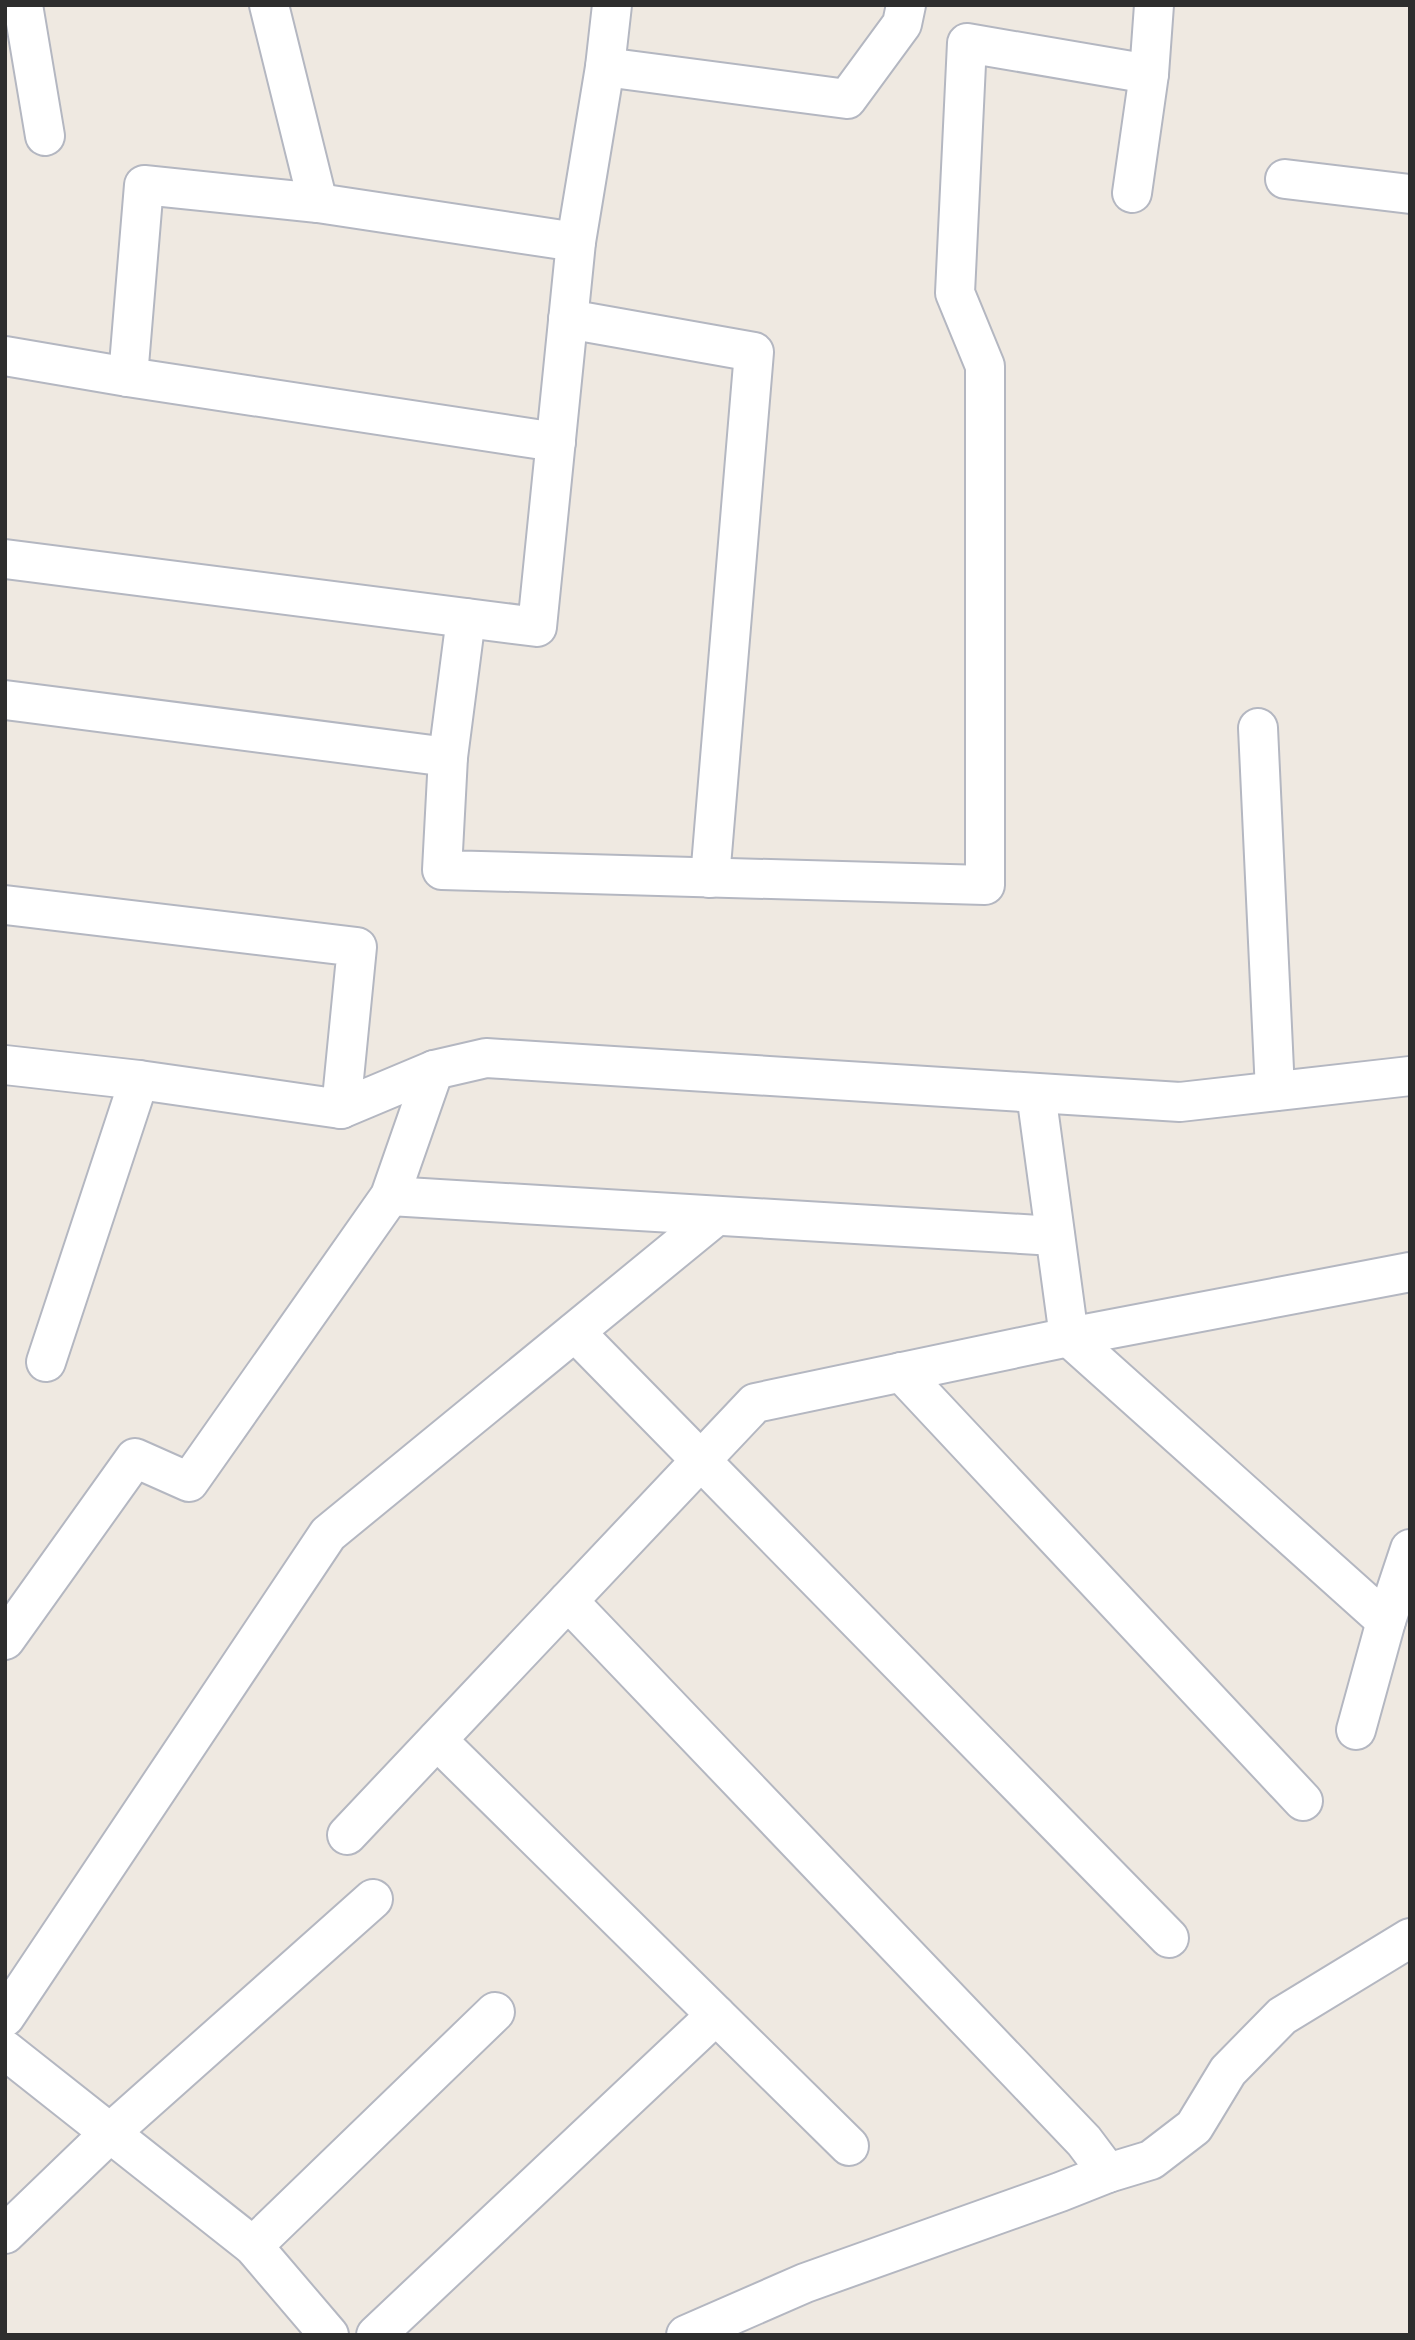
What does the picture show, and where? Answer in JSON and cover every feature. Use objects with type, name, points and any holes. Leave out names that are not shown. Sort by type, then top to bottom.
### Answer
[{"type":"street","points":[[23,5],[45,136]]},
{"type":"street","points":[[269,5],[318,203]]},
{"type":"street","points":[[5,559],[537,627],[576,242],[605,68],[612,5]]},
{"type":"street","points":[[605,68],[847,99],[902,24],[906,5]]},
{"type":"street","points":[[1132,193],[1149,74],[1154,5]]},
{"type":"street","points":[[466,618],[448,757],[442,870],[985,885],[985,366],[955,293],[967,43],[1149,74]]},
{"type":"street","points":[[1285,179],[1410,194]]},
{"type":"street","points":[[128,377],[144,185],[318,203],[576,242]]},
{"type":"street","points":[[568,319],[754,352],[710,878]]},
{"type":"street","points":[[5,356],[556,442]]},
{"type":"street","points":[[5,700],[448,757]]},
{"type":"street","points":[[1258,728],[1275,1091]]},
{"type":"street","points":[[5,905],[357,947],[341,1109]]},
{"type":"street","points":[[5,1065],[139,1080],[341,1109],[434,1070],[486,1058],[1180,1102],[1410,1076]]},
{"type":"street","points":[[5,1640],[135,1458],[189,1482],[390,1196],[434,1070]]},
{"type":"street","points":[[47,1362],[139,1080]]},
{"type":"street","points":[[1036,1093],[1069,1338],[1386,1621]]},
{"type":"street","points":[[390,1196],[1055,1236]]},
{"type":"street","points":[[5,2017],[328,1534],[716,1216]]},
{"type":"street","points":[[347,1835],[755,1403],[1069,1338],[1410,1272]]},
{"type":"street","points":[[575,1332],[1169,1938]]},
{"type":"street","points":[[901,1372],[1303,1801]]},
{"type":"street","points":[[1356,1730],[1386,1621],[1410,1549]]},
{"type":"street","points":[[568,1601],[1084,2141],[1108,2173]]},
{"type":"street","points":[[437,1740],[849,2146]]},
{"type":"street","points":[[5,2235],[110,2133],[373,1899]]},
{"type":"street","points":[[686,2335],[806,2283],[1108,2173],[1151,2160],[1194,2126],[1228,2071],[1282,2016],[1410,1938]]},
{"type":"street","points":[[253,2246],[495,2012]]},
{"type":"street","points":[[376,2335],[716,2015]]},
{"type":"street","points":[[5,2050],[253,2246],[329,2335]]}]
